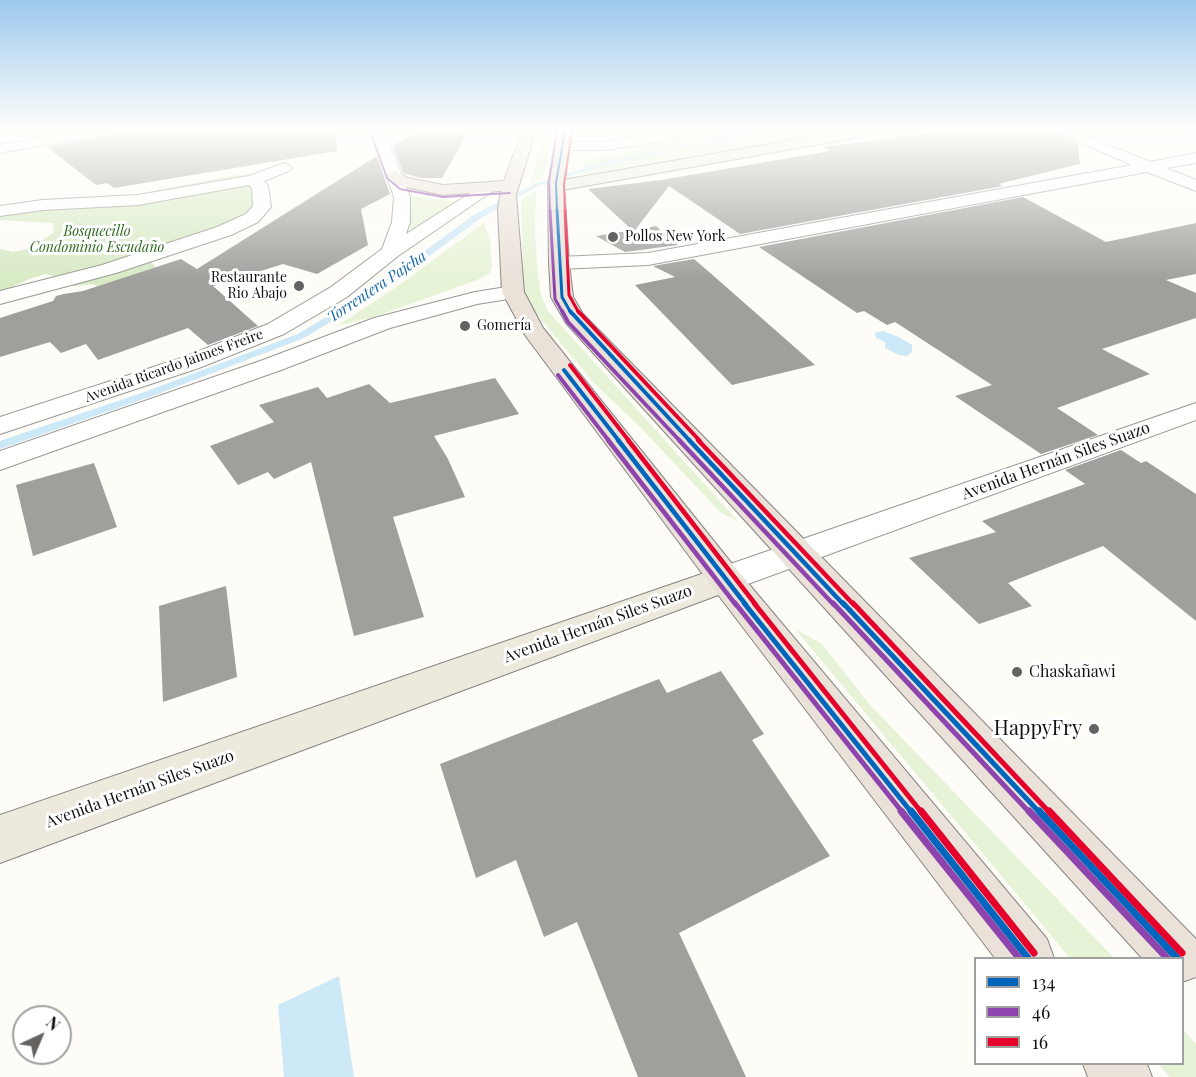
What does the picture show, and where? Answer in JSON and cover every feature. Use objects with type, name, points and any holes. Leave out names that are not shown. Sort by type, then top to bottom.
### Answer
[{"type":"highway","points":[[402,181],[443,190],[489,188],[508,196]]},
{"type":"highway","points":[[513,181],[508,196],[513,292],[533,330],[724,579],[1027,957]]},
{"type":"highway","points":[[557,181],[562,297],[574,318],[1176,957]]},
{"type":"highway","points":[[1184,966],[1196,978]]},
{"type":"highway","points":[[1113,1065],[1123,1077]]},
{"type":"main road","name":"Avenida Hernán Siles Suazo","points":[[0,839],[724,579]]},
{"type":"street","points":[[0,211],[43,205],[138,200],[245,181]]},
{"type":"street","points":[[0,298],[109,269],[224,231],[252,218],[262,207],[260,186],[254,181]]},
{"type":"street","points":[[391,252],[401,222],[402,197],[396,181]]},
{"type":"street","points":[[559,263],[648,260],[1072,181]]},
{"type":"street","name":"Avenida Ricardo Jaimes Freire","points":[[0,426],[208,356],[276,329],[339,292],[391,252],[489,188]]},
{"type":"street","name":"Avenida Ricardo Jaimes Freire","points":[[0,461],[272,365],[382,323],[475,298],[513,292]]},
{"type":"street","name":"Avenida Hernán Siles Suazo","points":[[724,579],[1196,411]]},
{"type":"green space","name":"Bosquecillo Condominio Escudaño","points":[[203,181],[264,181],[268,188],[246,218],[137,255],[152,262],[161,278],[115,304],[94,284],[73,286],[62,278],[45,274],[0,293],[0,249],[13,252],[31,248],[54,232],[53,223],[0,220],[0,208],[101,196],[133,195]]},
{"type":"green space","points":[[536,191],[535,234],[538,276],[541,295],[548,311],[738,521],[721,513],[641,428],[594,383],[533,310],[526,295],[523,274],[521,200]]},
{"type":"green space","points":[[415,196],[459,202],[413,232],[408,226],[408,200]]},
{"type":"green space","points":[[484,223],[490,241],[492,266],[490,273],[477,280],[380,315],[337,326],[392,290]]},
{"type":"green space","points":[[795,629],[822,644],[871,706],[1113,957],[1069,957]]},
{"type":"green space","points":[[1184,1031],[1196,1044],[1196,1077],[1170,1077],[1159,1065],[1184,1065]]},
{"type":"water","points":[[883,331],[912,345],[912,352],[907,356],[899,355],[885,348],[885,342],[876,338],[875,333]]},
{"type":"water","points":[[339,976],[354,1077],[284,1077],[278,1005]]},
{"type":"building","points":[[91,181],[155,181],[114,188],[107,183],[96,185]]},
{"type":"building","points":[[337,181],[386,181],[390,194],[361,209],[368,245],[317,274],[283,264],[213,286],[258,326],[208,345],[188,328],[98,360],[86,344],[61,353],[50,342],[0,357],[0,318],[53,301],[56,296],[83,291],[181,259],[197,269]]},
{"type":"building","points":[[651,181],[1009,181],[998,184],[1003,186],[740,234],[669,186],[635,230],[656,226],[678,245],[625,252],[596,236],[632,230],[588,189]]},
{"type":"building","points":[[1023,197],[1106,242],[1196,223],[1196,274],[1166,280],[1196,293],[1196,318],[1102,349],[1150,374],[1057,408],[1098,435],[1041,454],[955,396],[992,385],[895,322],[887,325],[864,311],[857,313],[759,247]]},
{"type":"building","points":[[694,259],[815,365],[732,385],[635,285],[675,277],[653,266]]},
{"type":"building","points":[[495,378],[519,414],[434,436],[448,459],[465,497],[393,517],[424,617],[354,636],[311,462],[274,479],[268,472],[238,485],[210,446],[274,422],[259,405],[318,387],[327,398],[369,384],[390,403]]},
{"type":"building","points":[[1121,450],[1141,463],[1146,461],[1196,494],[1196,621],[1103,546],[1008,583],[1032,606],[979,624],[909,558],[996,532],[982,521],[1085,484],[1065,470]]},
{"type":"building","points":[[94,463],[117,527],[33,556],[16,485]]},
{"type":"building","points":[[226,586],[237,677],[163,702],[159,606]]},
{"type":"building","points":[[721,671],[764,734],[752,740],[830,856],[679,933],[746,1077],[638,1077],[577,922],[544,937],[516,860],[476,878],[440,764],[659,679],[667,693]]},
{"type":"waterway","name":"Torrentera Pajcha","points":[[0,445],[151,393],[301,336],[380,288],[478,216],[536,185],[548,181]]},
{"type":"transit line","name":"46","points":[[391,181],[400,189],[443,197],[510,193]]},
{"type":"transit line","name":"46","points":[[549,181],[555,299],[568,322],[1166,957]]},
{"type":"transit line","name":"134","points":[[556,181],[562,297],[574,318],[1176,957]]},
{"type":"transit line","name":"16","points":[[564,181],[569,295],[580,314],[1182,953]]},
{"type":"transit line","name":"16","points":[[570,365],[731,574],[1034,953]]},
{"type":"transit line","name":"134","points":[[564,370],[725,579],[1027,957]]},
{"type":"transit line","name":"46","points":[[558,375],[719,584],[1018,957]]},
{"type":"place","name":"Pollos New York","points":[[613,237]]},
{"type":"place","name":"Restaurante Rio Abajo","points":[[299,286]]},
{"type":"place","name":"Gomería","points":[[465,326]]},
{"type":"place","name":"Chaskañawi","points":[[1017,672]]},
{"type":"place","name":"HappyFry","points":[[1094,729]]}]
